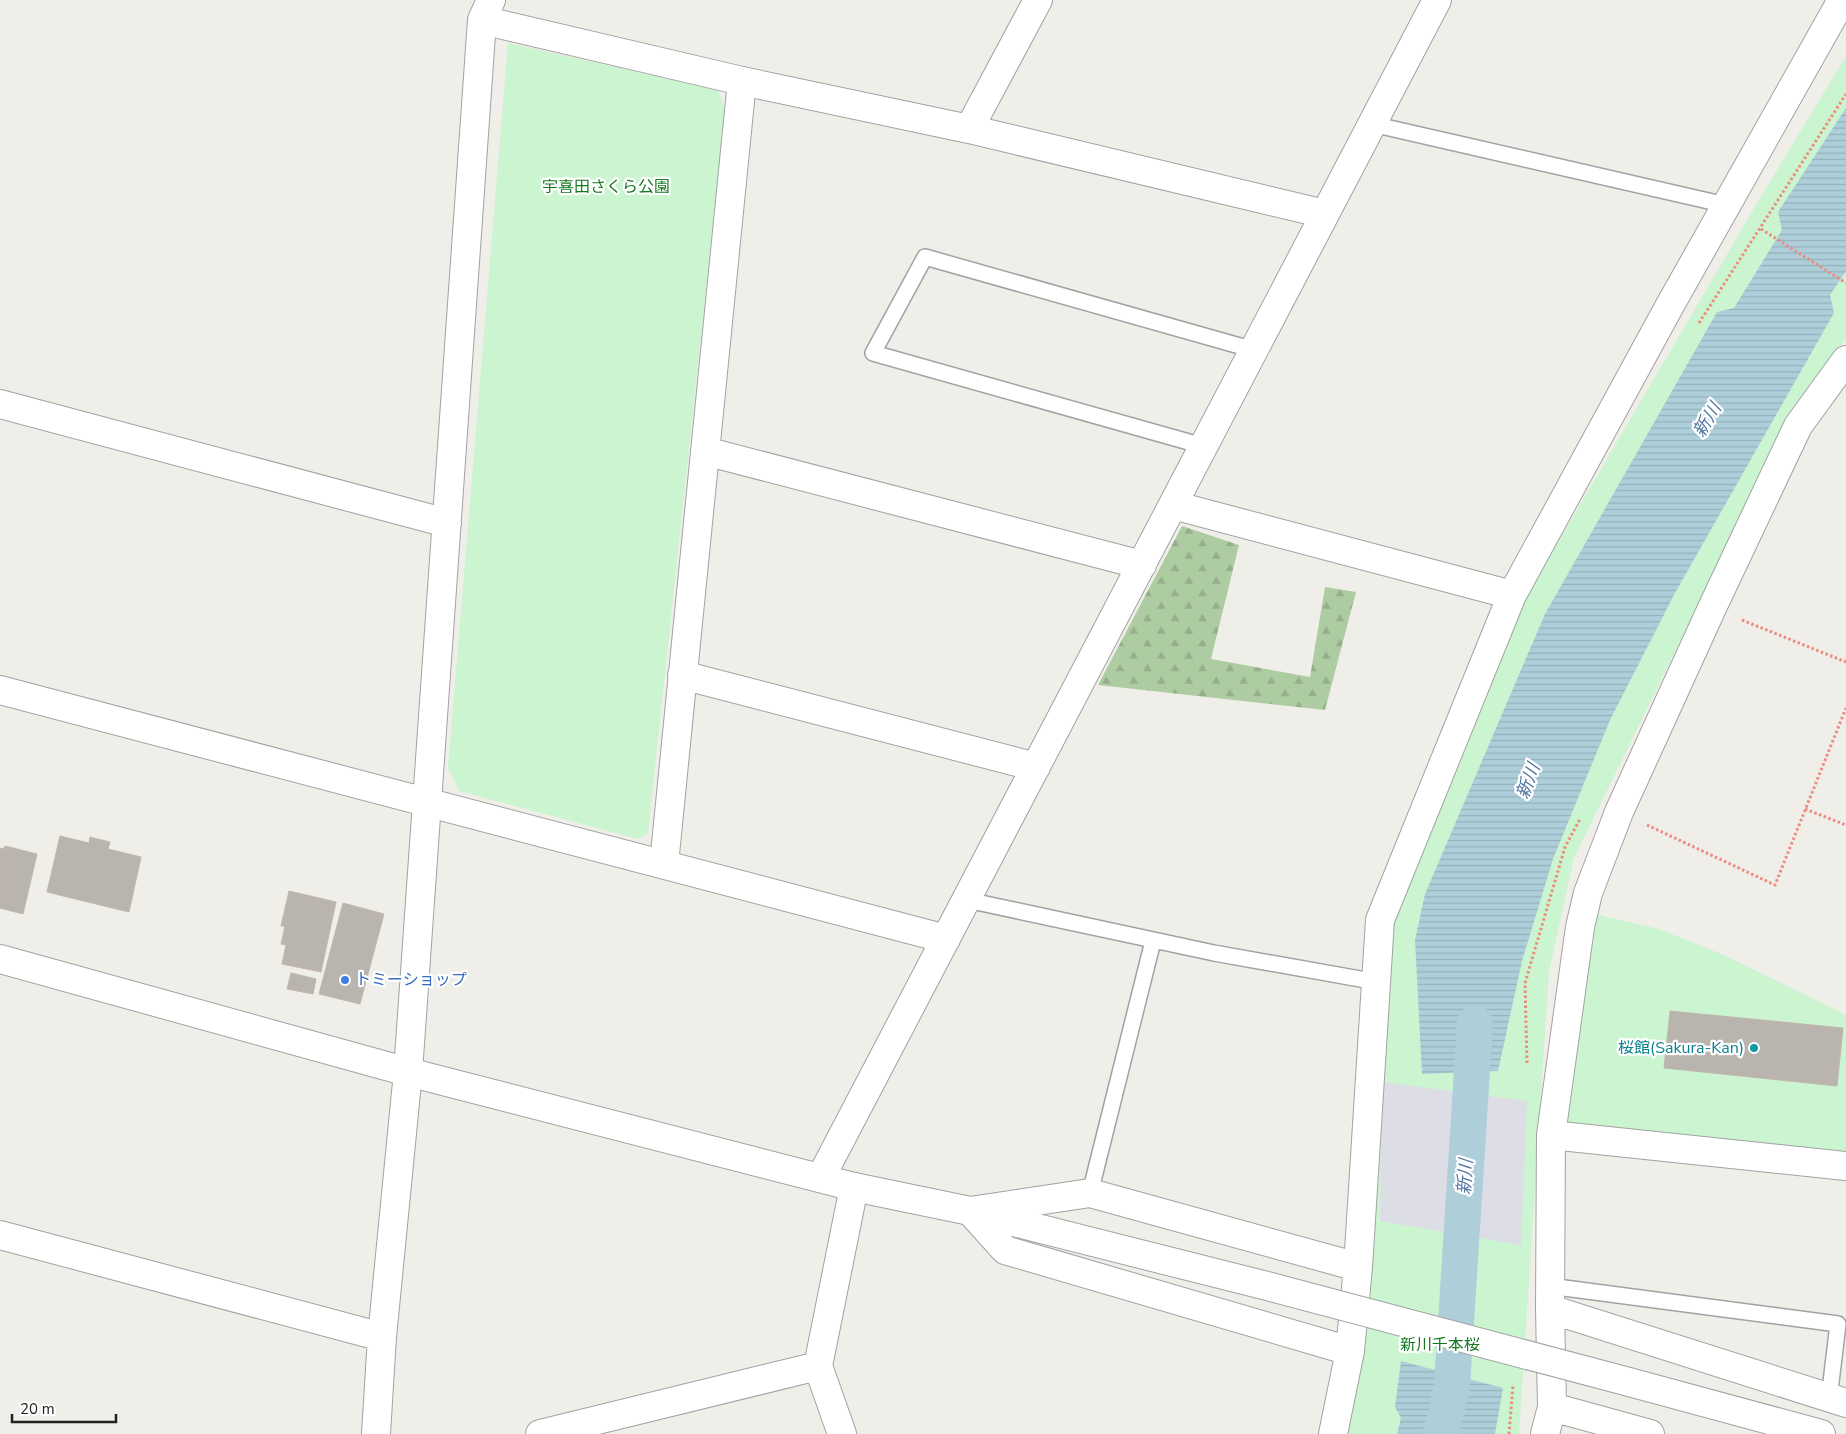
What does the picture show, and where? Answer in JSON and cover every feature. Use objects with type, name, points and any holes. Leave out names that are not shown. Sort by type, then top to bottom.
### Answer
[{"type":"street","points":[[969,129],[1038,0]]},
{"type":"street","points":[[822,1177],[1437,0]]},
{"type":"street","points":[[1333,1434],[1350,1351],[1358,1267],[1380,920],[1512,595],[1726,205],[1842,0]]},
{"type":"street","points":[[376,1434],[382,1337],[408,1072],[486,10],[742,80],[969,129],[1325,214]]},
{"type":"street","points":[[664,864],[742,80]]},
{"type":"street","points":[[1545,1434],[1552,1407],[1550,1298],[1552,1135],[1580,926],[1588,894],[1620,812],[1712,608],[1798,426],[1846,360]]},
{"type":"street","points":[[0,404],[447,523]]},
{"type":"street","points":[[705,451],[1142,565]]},
{"type":"street","points":[[1173,506],[1512,595]]},
{"type":"street","points":[[682,675],[1036,767]]},
{"type":"street","points":[[0,690],[946,939]]},
{"type":"street","points":[[0,959],[408,1072],[822,1177],[854,1187],[970,1211],[1270,1287],[1821,1434]]},
{"type":"street","points":[[1552,1135],[1846,1166]]},
{"type":"street","points":[[842,1434],[818,1366],[854,1187]]},
{"type":"street","points":[[970,1211],[1090,1193],[1358,1267]]},
{"type":"street","points":[[970,1211],[1005,1250],[1350,1351]]},
{"type":"street","points":[[0,1235],[382,1337]]},
{"type":"street","points":[[1550,1298],[1838,1401]]},
{"type":"street","points":[[547,1433],[818,1366]]},
{"type":"street","points":[[1552,1407],[1650,1434]]},
{"type":"lane","points":[[1372,124],[1726,205]]},
{"type":"lane","points":[[1203,446],[873,353],[925,257],[1254,350]]},
{"type":"lane","points":[[967,900],[1153,941],[1377,982]]},
{"type":"lane","points":[[1090,1193],[1153,941]]},
{"type":"lane","points":[[1550,1298],[1838,1324],[1838,1401]]},
{"type":"path","points":[[1696,328],[1846,94]]},
{"type":"path","points":[[1761,229],[1846,283]]},
{"type":"path","points":[[1712,608],[1846,662]]},
{"type":"path","points":[[1620,812],[1775,885],[1846,708]]},
{"type":"path","points":[[1806,809],[1846,825]]},
{"type":"green space","name":"宇喜田さくら公園","points":[[508,43],[718,90],[725,110],[648,833],[638,839],[459,791],[448,767]]},
{"type":"green space","name":"新川千本桜","points":[[1846,56],[1846,339],[1787,423],[1574,858],[1549,972],[1519,1434],[1341,1434],[1390,917],[1526,597],[1760,198]]},
{"type":"green space","points":[[1182,526],[1239,545],[1211,659],[1310,677],[1325,587],[1356,592],[1325,710],[1098,685]]},
{"type":"green space","points":[[1586,912],[1659,929],[1724,955],[1846,1015],[1846,1154],[1561,1128]]},
{"type":"shaded area","points":[[1382,1082],[1527,1101],[1521,1245],[1380,1221]]},
{"type":"water","points":[[1846,108],[1846,271],[1830,295],[1834,313],[1675,593],[1610,720],[1553,859],[1522,961],[1498,1071],[1422,1074],[1415,940],[1425,894],[1545,614],[1717,312],[1734,308],[1782,230],[1778,212]]},
{"type":"water","points":[[1401,1361],[1503,1388],[1495,1434],[1397,1434],[1401,1418],[1395,1407]]},
{"type":"building","points":[[60,836],[89,843],[90,837],[110,842],[108,849],[141,857],[129,912],[47,892]]},
{"type":"building","points":[[5,846],[37,854],[23,914],[0,908],[0,848],[4,849]]},
{"type":"building","points":[[289,891],[336,902],[321,972],[282,964],[286,945],[281,944],[285,926],[281,926]]},
{"type":"building","points":[[343,903],[384,914],[360,1004],[319,994]]},
{"type":"building","points":[[291,973],[316,979],[313,994],[287,989]]},
{"type":"building","name":"桜館(Sakura-Kan)","points":[[1670,1011],[1843,1028],[1837,1086],[1664,1068]]},
{"type":"waterway","name":"新川","points":[[1441,1434],[1452,1385],[1475,1023]]},
{"type":"place","name":"トミーショップ","points":[[345,980]]},
{"type":"place","name":"桜館(Sakura-Kan)","points":[[1754,1048]]}]
